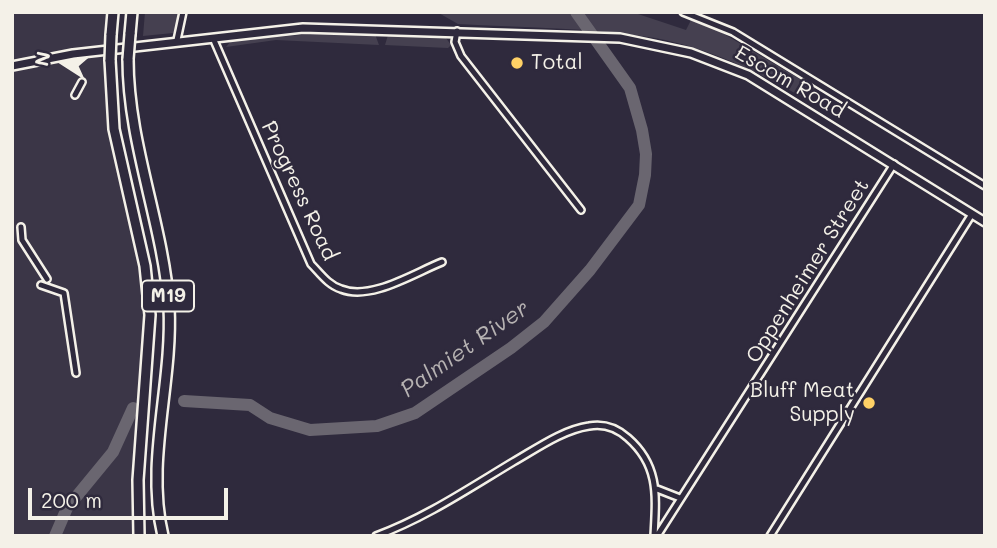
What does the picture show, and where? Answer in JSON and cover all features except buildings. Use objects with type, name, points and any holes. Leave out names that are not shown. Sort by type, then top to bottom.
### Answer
[{"type":"highway","name":"M19","points":[[113,12],[110,60],[114,129],[145,266],[150,315],[138,480],[139,536]]},
{"type":"highway","name":"M19","points":[[132,12],[128,59],[136,148],[167,289],[169,355],[157,474],[163,536]]},
{"type":"street","points":[[177,40],[183,12]]},
{"type":"street","points":[[683,12],[733,33],[985,186]]},
{"type":"street","name":"Escom Road","points":[[12,66],[57,56],[303,27],[598,37],[666,47],[720,62],[780,93],[985,222]]},
{"type":"street","points":[[457,31],[455,42],[461,56],[581,210]]},
{"type":"street","name":"Progress Road","points":[[213,38],[311,264],[327,282],[356,293],[442,262]]},
{"type":"street","points":[[75,95],[82,82]]},
{"type":"street","name":"Oppenheimer Street","points":[[655,536],[894,164]]},
{"type":"street","points":[[770,536],[972,214]]},
{"type":"street","points":[[21,227],[22,240],[47,279]]},
{"type":"street","points":[[41,285],[65,293],[76,373]]},
{"type":"street","points":[[376,536],[435,508],[556,438],[590,426],[618,429],[648,459],[657,489],[655,536]]},
{"type":"street","points":[[657,489],[680,498]]},
{"type":"shaded area","points":[[12,12],[112,12],[110,96],[148,291],[138,536],[12,536]]},
{"type":"shaded area","points":[[145,12],[183,12],[173,33],[143,36]]},
{"type":"shaded area","points":[[437,12],[632,12],[686,30],[691,20],[719,31],[815,88],[807,100],[733,62],[675,42],[630,34],[458,24]]},
{"type":"shaded area","points":[[323,33],[375,34],[379,45],[276,40],[226,47],[231,41]]},
{"type":"shaded area","points":[[388,35],[446,38],[451,45],[448,48],[385,45]]},
{"type":"waterway","name":"Palmiet River","points":[[184,401],[250,405],[270,418],[310,430],[377,426],[415,413],[511,348],[544,322],[590,270],[639,205],[645,175],[646,154],[642,130],[630,88],[576,12]]},
{"type":"waterway","name":"Palmiet River","points":[[55,536],[67,508],[113,452],[133,408]]},
{"type":"place","name":"Total","points":[[517,63]]},
{"type":"place","name":"Bluff Meat Supply","points":[[869,403]]}]
